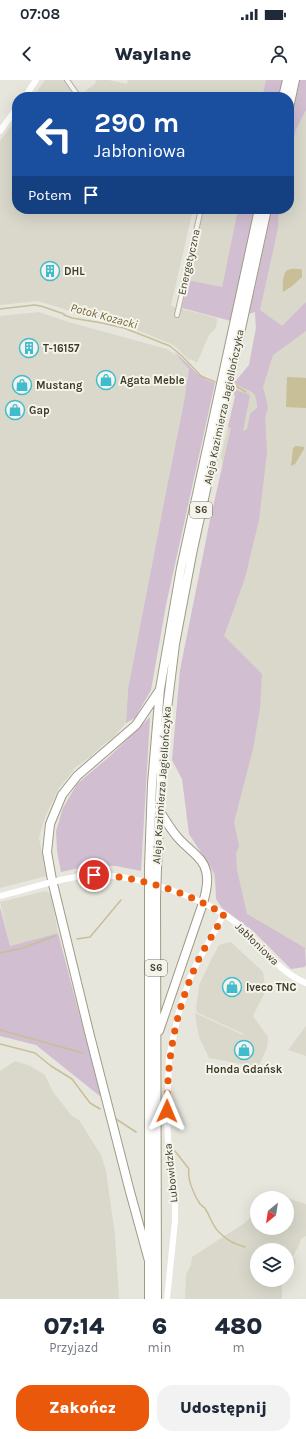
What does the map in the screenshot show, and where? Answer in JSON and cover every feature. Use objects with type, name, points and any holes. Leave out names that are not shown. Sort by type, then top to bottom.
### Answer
[{"type":"highway","points":[[284,92],[287,80]]},
{"type":"highway","points":[[292,92],[295,80]]},
{"type":"highway","name":"Aleja Kazimierza Jagiellończyka","points":[[149,1299],[153,868],[152,784],[160,689],[184,553],[258,214]]},
{"type":"highway","name":"Aleja Kazimierza Jagiellończyka","points":[[153,868],[162,750],[169,685],[185,587],[266,214]]},
{"type":"highway","points":[[149,1261],[129,1188],[52,883],[47,852],[49,833],[54,813],[62,795],[77,776],[136,725],[160,689]]},
{"type":"highway","points":[[157,1038],[203,903],[208,880],[207,871],[203,863],[173,833],[158,810]]},
{"type":"highway","name":"Aleja Kazimierza Jagiellończyka","points":[[152,897],[157,1038],[157,1299]]},
{"type":"street","points":[[28,92],[36,80]]},
{"type":"street","points":[[68,80],[76,92]]},
{"type":"street","points":[[0,132],[12,115]]},
{"type":"street","name":"Energetyczna","points":[[177,315],[200,214]]},
{"type":"street","name":"Jabłoniowa","points":[[0,896],[74,877],[110,875],[140,881],[181,894],[224,914],[240,926],[286,972],[306,983]]},
{"type":"street","name":"Lubowidzka","points":[[167,1299],[175,1221],[167,1120],[169,1058],[178,1015],[190,978],[224,914]]},
{"type":"shaded area","points":[[45,80],[64,80],[72,92],[37,92]]},
{"type":"shaded area","points":[[96,80],[109,80],[127,84],[128,80],[266,80],[263,92],[86,92],[95,84]]},
{"type":"shaded area","points":[[266,80],[283,80],[280,92],[263,92]]},
{"type":"shaded area","points":[[300,80],[306,80],[306,110],[296,130],[294,139],[294,108]]},
{"type":"shaded area","points":[[306,110],[306,950],[219,903],[215,882],[195,820],[223,467],[221,455],[235,397],[233,389],[235,382],[249,365],[256,328],[255,312],[260,310],[278,229],[279,214],[294,214],[294,139],[296,130]]},
{"type":"shaded area","points":[[12,125],[12,214],[192,214],[171,306],[217,318],[216,328],[209,335],[197,363],[191,359],[189,360],[171,344],[113,320],[86,316],[38,301],[0,305],[0,141]]},
{"type":"shaded area","points":[[203,214],[237,214],[222,287],[188,280]]},
{"type":"shaded area","points":[[237,214],[254,214],[231,321],[182,308],[188,280],[222,287]]},
{"type":"shaded area","points":[[271,214],[279,214],[278,229],[260,310],[282,326],[306,302],[306,331],[273,355],[263,387],[268,408],[265,417],[267,452],[259,520],[245,578],[224,636],[262,674],[260,708],[253,749],[234,822],[239,846],[236,853],[237,870],[247,914],[305,948],[305,967],[291,969],[253,931],[222,908],[216,899],[215,874],[189,834],[182,779],[172,760],[180,670],[210,520],[231,428],[228,427],[235,397],[233,389],[250,395],[243,431],[247,429],[250,414],[257,408],[255,395],[237,385],[235,382],[249,365],[256,328],[255,312],[249,314]]},
{"type":"shaded area","points":[[291,269],[301,269],[302,277],[283,292],[283,280],[286,271]]},
{"type":"shaded area","points":[[39,312],[72,323],[167,349],[181,359],[189,369],[184,402],[128,689],[126,723],[113,738],[73,769],[74,770],[59,788],[45,817],[39,838],[46,876],[0,888],[0,316]]},
{"type":"shaded area","points":[[174,352],[202,377],[215,383],[166,605],[151,690],[135,718],[126,723],[128,689],[184,402],[189,369]]},
{"type":"shaded area","points":[[287,377],[306,378],[306,408],[286,407]]},
{"type":"shaded area","points":[[296,446],[304,447],[304,449],[295,464],[291,466],[293,448]]},
{"type":"shaded area","points":[[150,717],[141,871],[116,866],[88,866],[61,872],[57,851],[56,831],[63,808],[77,784],[109,757]]},
{"type":"shaded area","points":[[46,891],[51,895],[58,933],[10,946],[0,902]]},
{"type":"shaded area","points":[[0,907],[10,946],[58,933],[101,1097],[36,1045],[0,1036]]},
{"type":"shaded area","name":"Iveco TNC","points":[[231,942],[263,972],[266,990],[253,1016],[268,1037],[267,1048],[258,1067],[209,1058],[199,1037],[195,1013],[243,1035],[244,1034],[198,1013],[196,1009],[199,985],[212,958],[219,945]]},
{"type":"shaded area","points":[[306,1026],[306,1056],[288,1050]]},
{"type":"shaded area","points":[[15,1061],[30,1066],[45,1075],[53,1092],[72,1116],[79,1120],[101,1155],[106,1171],[115,1235],[119,1299],[0,1299],[0,1071]]},
{"type":"shaded area","points":[[294,1200],[306,1204],[306,1236],[301,1239],[294,1255],[294,1243],[250,1243],[250,1287],[282,1287],[282,1299],[185,1299],[186,1274],[191,1265],[192,1257],[246,1222],[250,1217],[250,1235],[294,1235]]},
{"type":"waterway","name":"Potok Kozacki","points":[[0,309],[34,305],[41,306],[72,318],[124,328],[170,346],[201,376],[215,382]]},
{"type":"waterway","name":"Potok Kozacki","points":[[236,386],[246,392]]},
{"type":"waterway","points":[[77,939],[90,937],[121,900]]},
{"type":"waterway","points":[[0,953],[23,948],[55,936]]},
{"type":"waterway","points":[[0,1030],[83,1053]]},
{"type":"waterway","points":[[0,1044],[35,1053],[51,1066],[72,1079],[90,1103],[100,1109]]},
{"type":"waterway","points":[[116,1119],[136,1132]]},
{"type":"waterway","points":[[175,1151],[189,1169],[189,1177],[193,1192],[200,1204],[206,1209],[218,1232],[235,1244],[245,1247]]},
{"type":"place","name":"DHL","points":[[50,271]]},
{"type":"place","name":"T-16157","points":[[29,348]]},
{"type":"place","name":"Agata Meble","points":[[106,380]]},
{"type":"place","name":"Mustang","points":[[22,385]]},
{"type":"place","name":"Gap","points":[[15,410]]},
{"type":"place","name":"Iveco TNC","points":[[232,987]]},
{"type":"place","name":"Honda Gdańsk","points":[[244,1050]]},
{"type":"route","points":[[94,875],[110,875],[140,881],[187,896],[224,914],[190,978],[178,1015],[169,1058],[167,1111]]}]
